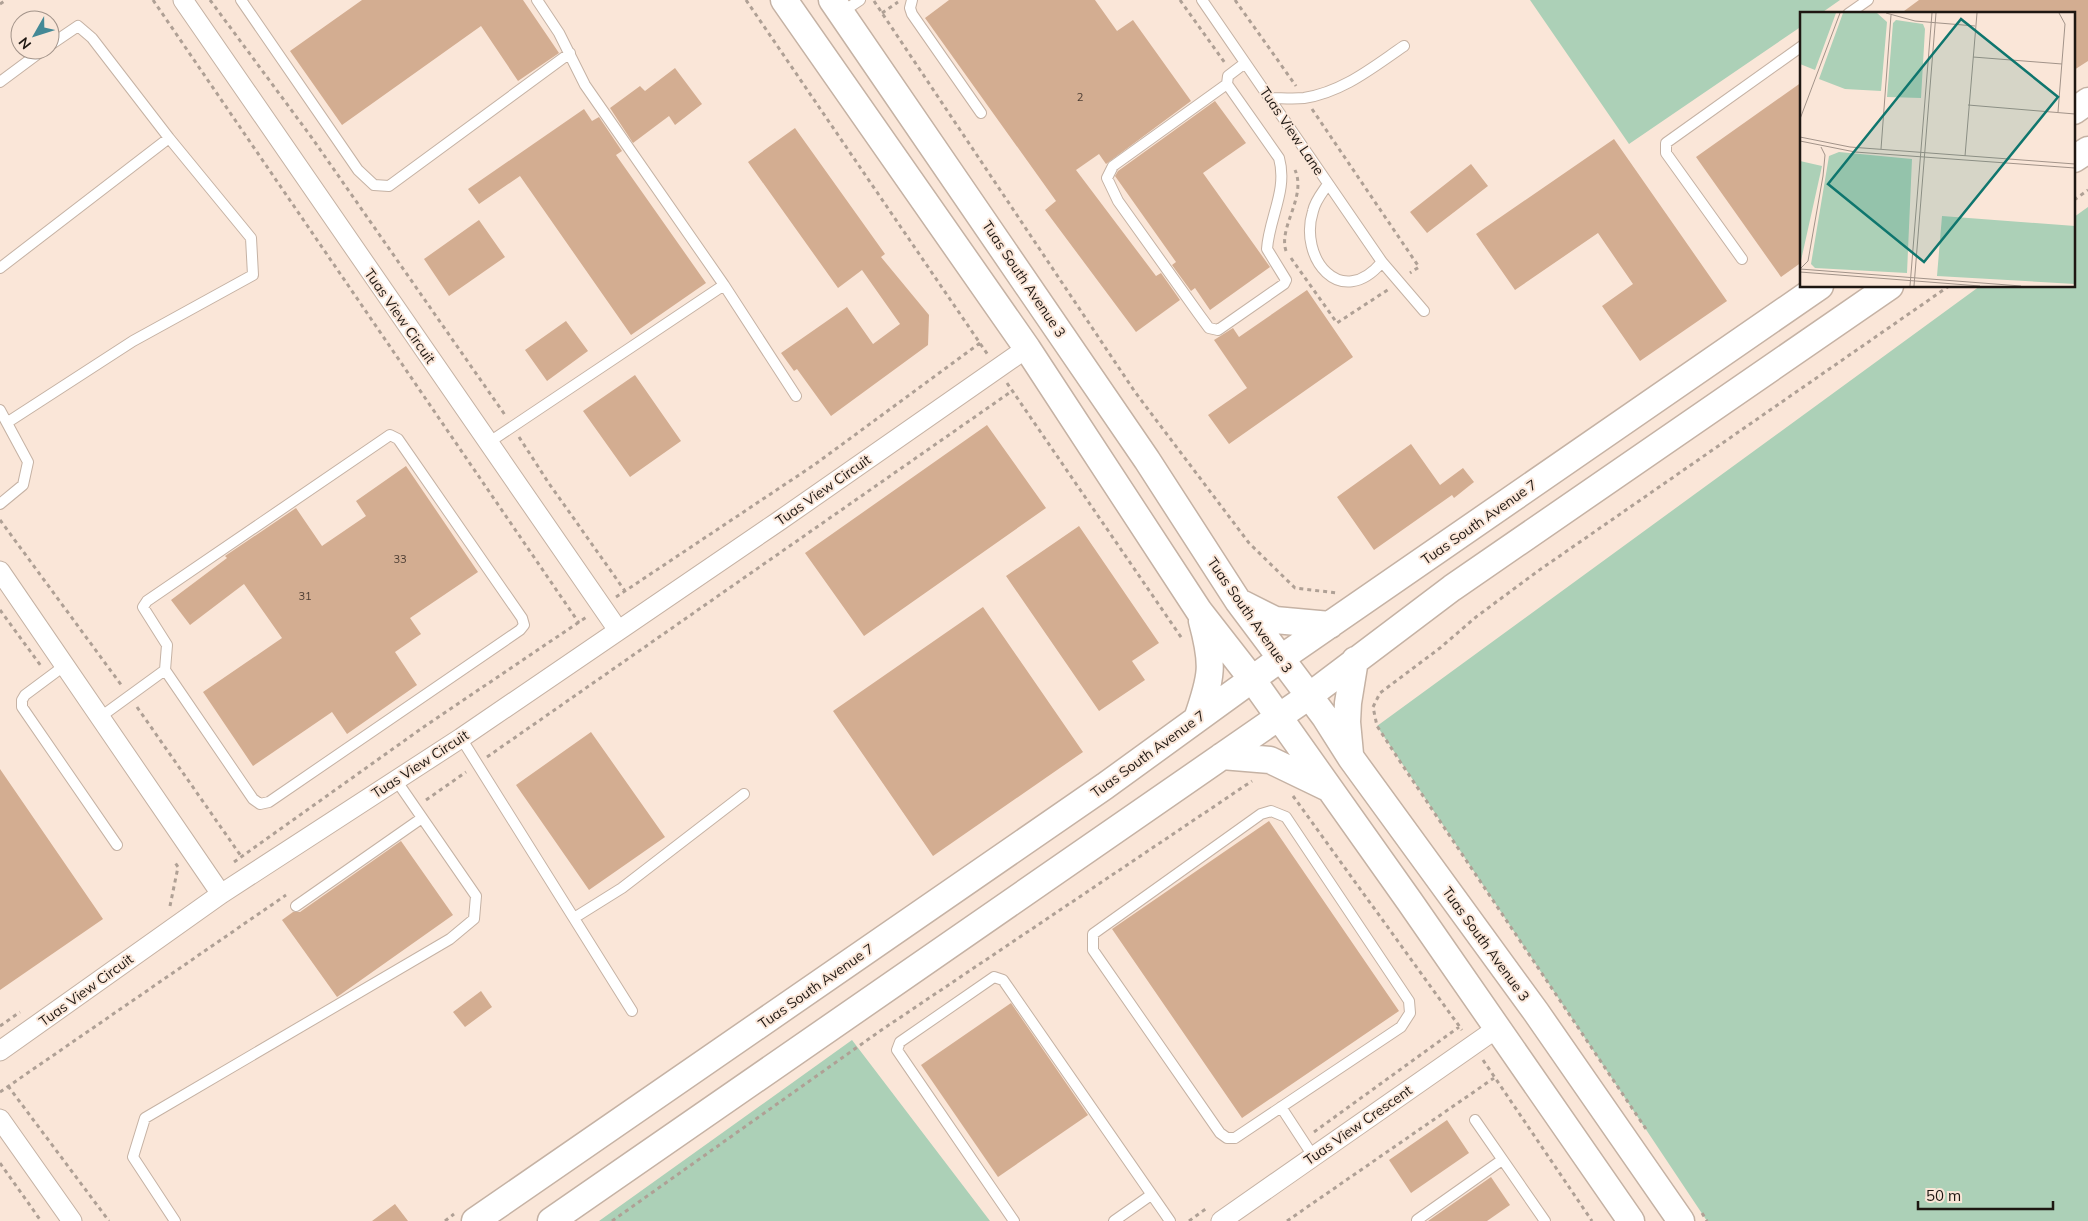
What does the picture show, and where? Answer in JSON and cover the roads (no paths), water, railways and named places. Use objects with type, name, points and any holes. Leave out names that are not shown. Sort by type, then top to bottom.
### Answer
[{"type":"street","points":[[784,0],[1027,348],[1199,611],[1252,679],[1328,789],[1410,902],[1496,1029],[1631,1221]]},
{"type":"street","name":"Tuas View Circuit","points":[[189,2],[488,443],[618,630]]},
{"type":"street","name":"Tuas South Avenue 3","points":[[844,4],[1147,460],[1238,601],[1309,696],[1351,758],[1536,1012],[1689,1213]]},
{"type":"street","points":[[2076,109],[2088,101]]},
{"type":"street","points":[[2076,158],[2088,150]]},
{"type":"street","name":"Tuas South Avenue 7","points":[[475,1221],[1105,786],[1280,659],[1817,288]]},
{"type":"street","points":[[551,1221],[1278,718],[1452,588],[1887,288]]},
{"type":"street","name":"Tuas View Circuit","points":[[0,1051],[215,886],[396,780],[461,738],[1027,348]]},
{"type":"street","points":[[0,571],[215,886]]},
{"type":"street","points":[[1238,601],[1275,620],[1330,625]]},
{"type":"street","points":[[1197,719],[1208,688],[1210,662],[1210,653],[1199,611]]},
{"type":"street","points":[[1351,758],[1347,722],[1355,660]]},
{"type":"street","points":[[1222,756],[1270,760],[1328,789]]},
{"type":"street","name":"Tuas View Crescent","points":[[1220,1221],[1496,1029]]},
{"type":"street","points":[[0,1119],[72,1221]]},
{"type":"lane","points":[[241,0],[358,170],[374,185],[389,186],[570,53]]},
{"type":"lane","points":[[537,0],[570,53],[585,85],[724,285],[796,396]]},
{"type":"lane","points":[[912,0],[910,8],[912,14],[981,113]]},
{"type":"lane","name":"Tuas View Lane","points":[[1202,0],[1382,262],[1424,311]]},
{"type":"lane","points":[[1851,12],[1868,0]]},
{"type":"lane","points":[[8,422],[133,341],[253,276],[251,238],[169,138],[92,38],[78,26],[60,38]]},
{"type":"lane","points":[[1269,98],[1304,98],[1332,90],[1351,82],[1404,46]]},
{"type":"lane","points":[[1742,259],[1666,153],[1666,143],[1800,47]]},
{"type":"lane","points":[[0,82],[30,60]]},
{"type":"lane","points":[[1227,84],[1113,166],[1107,178],[1118,201],[1198,313],[1209,328],[1218,330],[1284,284],[1286,280],[1267,249],[1279,202],[1282,170],[1278,158],[1227,84],[1228,76],[1245,63]]},
{"type":"lane","points":[[0,268],[169,138]]},
{"type":"lane","points":[[1328,184],[1312,211],[1310,230],[1315,256],[1323,271],[1338,282],[1349,281],[1374,271],[1382,262]]},
{"type":"lane","points":[[488,443],[724,285]]},
{"type":"lane","points":[[0,410],[28,462],[23,484],[0,504]]},
{"type":"lane","points":[[99,718],[165,670],[167,645],[143,610],[147,601],[386,436],[393,436],[398,439],[522,618],[524,626],[264,804],[253,799],[165,670]]},
{"type":"lane","points":[[64,666],[25,695],[22,700],[22,707],[117,845]]},
{"type":"lane","points":[[461,738],[632,1011]]},
{"type":"lane","points":[[175,1221],[133,1156],[145,1118],[450,939],[474,919],[476,896],[396,780]]},
{"type":"lane","points":[[574,918],[622,888],[744,794]]},
{"type":"lane","points":[[1271,811],[1286,817],[1409,1001],[1410,1013],[1401,1027],[1281,1107],[1235,1138],[1227,1138],[1220,1133],[1093,950],[1092,944],[1093,934],[1261,814],[1271,811]]},
{"type":"lane","points":[[296,906],[422,818]]},
{"type":"lane","points":[[1014,1221],[897,1050],[900,1042],[994,977],[1003,980],[1170,1221]]},
{"type":"lane","points":[[1281,1107],[1313,1156]]},
{"type":"lane","points":[[1475,1120],[1545,1221]]},
{"type":"lane","points":[[1417,1220],[1502,1160]]},
{"type":"lane","points":[[1114,1221],[1152,1194]]}]
